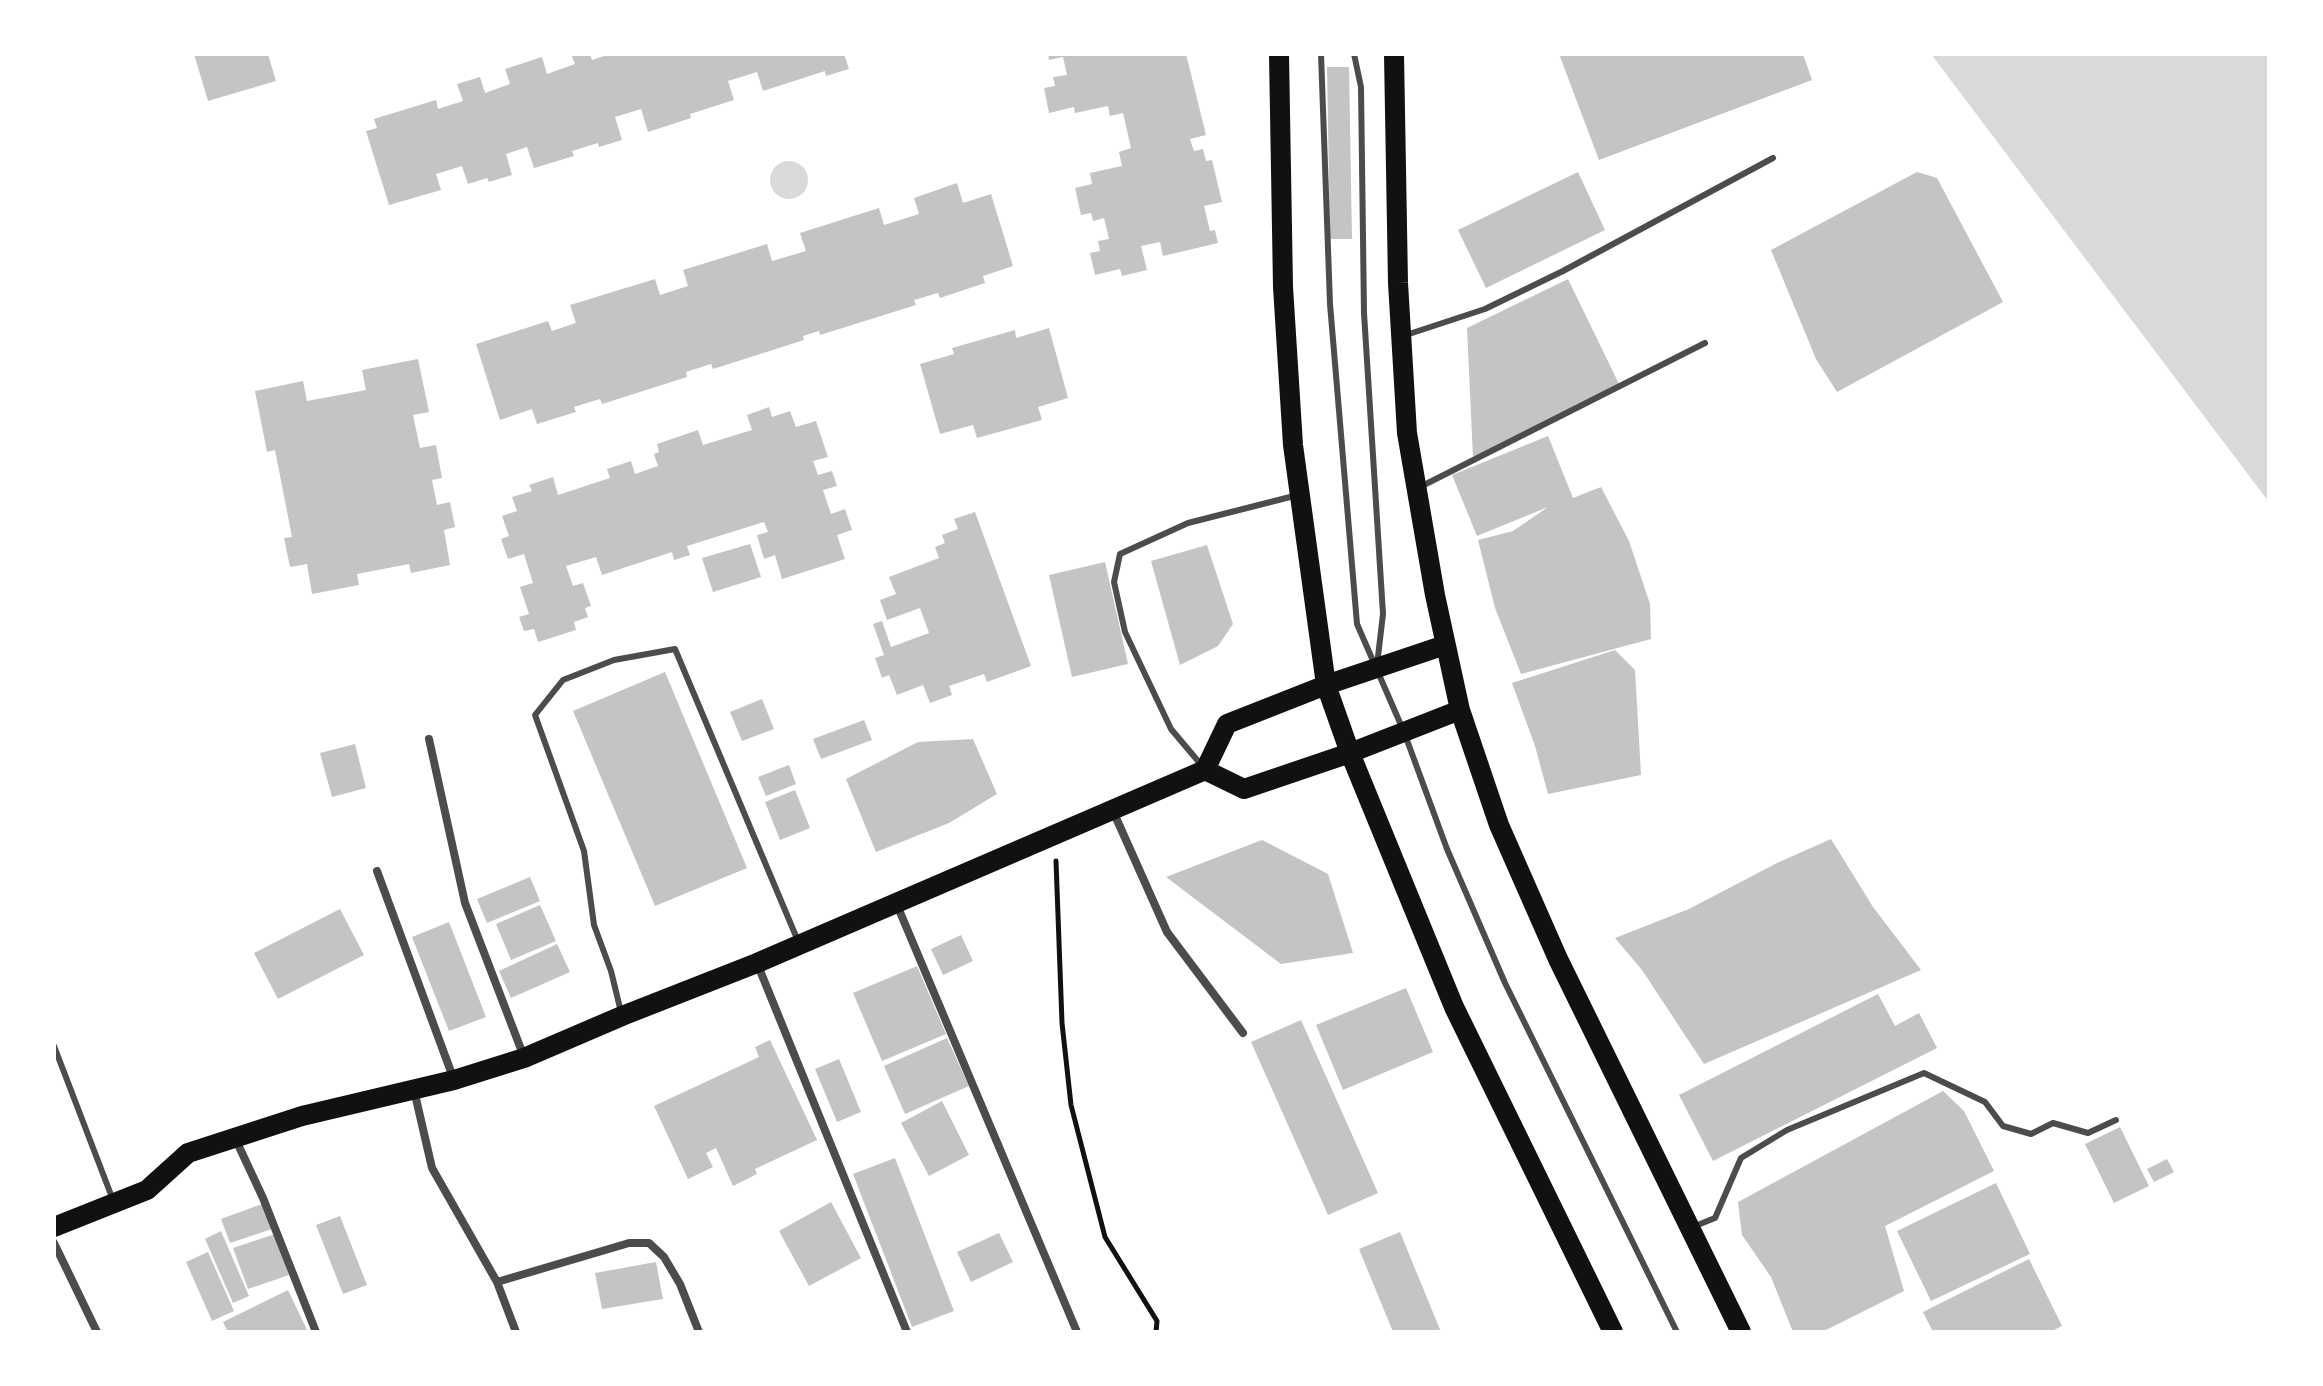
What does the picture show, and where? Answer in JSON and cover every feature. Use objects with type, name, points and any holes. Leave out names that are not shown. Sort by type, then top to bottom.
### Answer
[{"type":"main road","points":[[1279,54],[1283,287],[1293,445],[1326,685],[1350,753],[1454,1007],[1613,1332]]},
{"type":"main road","points":[[1394,54],[1407,433],[1445,645],[1460,710],[1499,825],[1552,946],[1741,1332]]},
{"type":"main road","points":[[54,1227],[147,1190],[188,1153],[302,1116],[454,1080],[524,1058],[757,963],[1205,770],[1227,724],[1326,685],[1445,645]]},
{"type":"main road","points":[[1205,770],[1244,789],[1350,753],[1460,710]]},
{"type":"street","points":[[429,739],[465,903],[524,1058]]},
{"type":"street","points":[[1113,811],[1167,932],[1243,1033]]},
{"type":"street","points":[[377,871],[454,1080]]},
{"type":"street","points":[[896,904],[1077,1332]]},
{"type":"street","points":[[757,963],[907,1332]]},
{"type":"street","points":[[414,1090],[432,1168],[497,1282],[516,1332]]},
{"type":"street","points":[[235,1138],[263,1198],[316,1332]]},
{"type":"street","points":[[54,1243],[97,1332]]},
{"type":"street","points":[[497,1282],[629,1243],[649,1243],[664,1257],[680,1284],[699,1332]]},
{"type":"lane","points":[[1321,54],[1330,304],[1357,624],[1404,732],[1447,849],[1505,983],[1677,1332]]},
{"type":"lane","points":[[1354,54],[1361,87],[1364,313],[1383,614],[1377,668]]},
{"type":"lane","points":[[1402,337],[1485,309],[1563,271],[1773,158]]},
{"type":"lane","points":[[1416,489],[1705,343]]},
{"type":"lane","points":[[1205,770],[1171,729],[1125,632],[1114,582],[1120,554],[1188,523],[1301,494]]},
{"type":"lane","points":[[622,1016],[611,971],[594,925],[584,851],[535,715],[563,680],[614,660],[675,649],[799,945]]},
{"type":"lane","points":[[54,1046],[114,1203]]},
{"type":"lane","points":[[1690,1229],[1715,1218],[1741,1158],[1787,1130],[1924,1073],[1985,1102],[2003,1126],[2031,1134],[2053,1123],[2088,1133],[2116,1120]]},
{"type":"path","points":[[1055,835],[1062,1023],[1071,1105],[1105,1237],[1157,1321],[1156,1332]]},
{"type":"shaded area","points":[[1931,54],[2269,54],[2269,500],[2265,497]]},
{"type":"shaded area","points":[[789,161],[802,167],[808,180],[802,193],[789,199],[776,193],[770,180],[776,167]]},
{"type":"building","points":[[194,54],[268,54],[276,81],[208,101]]},
{"type":"building","points":[[571,54],[590,54],[592,60],[610,54],[844,54],[849,69],[826,76],[825,71],[763,91],[757,72],[728,81],[734,100],[690,114],[691,118],[648,132],[641,109],[615,117],[622,140],[572,151],[574,156],[534,168],[527,147],[506,154],[512,175],[468,184],[462,166],[436,174],[441,190],[389,205],[366,131],[377,128],[374,119],[436,100],[438,109],[463,101],[457,84],[480,77],[485,93],[510,84],[505,69],[542,57],[547,74],[575,64]]},
{"type":"building","points":[[1048,54],[1186,54],[1206,135],[1190,139],[1194,151],[1203,149],[1206,161],[1212,160],[1222,202],[1204,206],[1210,231],[1215,230],[1218,243],[1163,256],[1160,242],[1141,246],[1147,270],[1122,276],[1120,269],[1095,275],[1090,253],[1100,251],[1098,241],[1109,239],[1104,218],[1093,221],[1091,213],[1081,215],[1075,188],[1092,184],[1090,173],[1122,166],[1119,152],[1131,148],[1123,113],[1110,116],[1108,106],[1075,113],[1074,107],[1049,113],[1044,88],[1055,86],[1053,77],[1067,75],[1063,57],[1049,60]]},
{"type":"building","points":[[1559,54],[1803,54],[1812,80],[1599,160]]},
{"type":"building","points":[[1327,67],[1349,67],[1352,239],[1330,239]]},
{"type":"building","points":[[1578,172],[1605,230],[1486,288],[1458,230]]},
{"type":"building","points":[[1917,172],[1937,178],[2003,302],[1837,392],[1816,359],[1771,250]]},
{"type":"building","points":[[957,183],[963,203],[991,194],[1013,266],[983,276],[985,283],[940,298],[938,293],[914,300],[916,305],[820,335],[819,331],[803,336],[804,340],[713,369],[711,364],[686,372],[687,377],[602,404],[600,399],[574,407],[576,412],[537,424],[532,409],[500,420],[476,344],[548,321],[552,331],[576,323],[570,305],[655,279],[660,295],[688,286],[683,270],[767,244],[772,261],[806,251],[800,233],[879,208],[884,225],[919,214],[914,198]]},
{"type":"building","points":[[1568,279],[1620,386],[1473,457],[1467,328]]},
{"type":"building","points":[[1049,328],[1068,398],[1038,407],[1042,420],[977,438],[973,425],[940,434],[920,364],[954,354],[952,348],[1015,330],[1016,338]]},
{"type":"building","points":[[418,359],[429,412],[413,415],[420,448],[436,445],[442,478],[432,480],[437,505],[450,502],[455,527],[444,530],[450,565],[411,573],[409,564],[357,574],[359,585],[312,594],[307,564],[290,567],[284,538],[292,537],[275,450],[267,452],[255,391],[303,381],[307,401],[366,390],[362,370]]},
{"type":"building","points":[[769,407],[772,417],[790,411],[796,427],[816,421],[828,457],[813,461],[818,475],[832,471],[837,486],[823,490],[831,514],[845,509],[852,530],[837,535],[845,559],[782,579],[775,555],[764,559],[757,535],[768,532],[764,522],[687,546],[690,555],[674,560],[672,552],[602,575],[596,557],[566,566],[573,586],[583,583],[591,606],[585,608],[588,617],[574,622],[576,630],[538,642],[534,629],[524,631],[519,617],[529,614],[520,587],[533,583],[524,554],[508,559],[501,539],[509,536],[502,516],[517,511],[512,497],[532,491],[529,485],[553,477],[558,495],[610,478],[607,469],[631,461],[635,474],[658,466],[654,454],[659,452],[657,444],[698,430],[703,445],[752,430],[747,415]]},
{"type":"building","points":[[1548,436],[1573,498],[1601,487],[1629,541],[1650,604],[1651,639],[1521,674],[1495,608],[1478,540],[1513,531],[1548,507],[1477,536],[1452,475]]},
{"type":"building","points":[[975,512],[1031,666],[987,682],[984,674],[949,686],[952,695],[930,703],[923,685],[897,695],[889,675],[882,678],[875,658],[884,655],[873,624],[882,621],[891,647],[929,633],[920,608],[887,620],[880,600],[896,594],[889,577],[939,558],[935,547],[945,543],[942,535],[958,529],[954,519]]},
{"type":"building","points":[[750,544],[761,577],[713,592],[702,558]]},
{"type":"building","points":[[1207,545],[1233,624],[1218,646],[1180,665],[1151,561]]},
{"type":"building","points":[[1105,562],[1128,664],[1072,677],[1049,575]]},
{"type":"building","points":[[1615,650],[1635,670],[1641,775],[1548,794],[1535,746],[1512,683]]},
{"type":"building","points":[[665,672],[747,868],[655,906],[573,711]]},
{"type":"building","points":[[762,699],[774,729],[742,741],[730,712]]},
{"type":"building","points":[[864,720],[872,740],[821,759],[813,739]]},
{"type":"building","points":[[973,739],[997,794],[949,823],[876,852],[846,779],[918,742]]},
{"type":"building","points":[[355,744],[366,788],[332,797],[320,753]]},
{"type":"building","points":[[789,765],[796,784],[766,796],[758,777]]},
{"type":"building","points":[[795,790],[810,828],[780,840],[765,802]]},
{"type":"building","points":[[1831,839],[1873,907],[1921,970],[1704,1064],[1642,970],[1615,938],[1689,909]]},
{"type":"building","points":[[1262,840],[1328,874],[1353,953],[1281,964],[1166,877]]},
{"type":"building","points":[[530,877],[540,901],[487,923],[477,899]]},
{"type":"building","points":[[540,905],[556,941],[511,960],[496,924]]},
{"type":"building","points":[[340,909],[364,955],[278,999],[254,953]]},
{"type":"building","points":[[449,922],[486,1017],[449,1031],[412,937]]},
{"type":"building","points":[[961,935],[973,961],[943,975],[931,949]]},
{"type":"building","points":[[557,944],[570,972],[511,998],[499,971]]},
{"type":"building","points":[[917,966],[946,1034],[882,1061],[853,993]]},
{"type":"building","points":[[1406,988],[1433,1052],[1343,1090],[1316,1025]]},
{"type":"building","points":[[1878,994],[1895,1026],[1919,1013],[1937,1048],[1713,1161],[1679,1095]]},
{"type":"building","points":[[1301,1020],[1378,1193],[1328,1215],[1251,1042]]},
{"type":"building","points":[[947,1038],[969,1086],[905,1114],[884,1066]]},
{"type":"building","points":[[770,1040],[817,1140],[755,1169],[757,1174],[733,1186],[716,1148],[706,1153],[713,1167],[688,1179],[654,1106],[759,1057],[755,1047]]},
{"type":"building","points":[[839,1059],[861,1112],[837,1122],[815,1069]]},
{"type":"building","points":[[1943,1091],[1964,1111],[1994,1171],[1885,1226],[1904,1291],[1822,1332],[1793,1332],[1771,1277],[1742,1235],[1738,1202]]},
{"type":"building","points":[[942,1101],[969,1155],[929,1176],[901,1123]]},
{"type":"building","points":[[2120,1127],[2149,1186],[2114,1203],[2085,1144]]},
{"type":"building","points":[[895,1158],[954,1311],[912,1327],[853,1174]]},
{"type":"building","points":[[2167,1159],[2174,1172],[2154,1182],[2147,1169]]},
{"type":"building","points":[[1996,1183],[2030,1254],[1931,1301],[1897,1231]]},
{"type":"building","points":[[831,1202],[861,1258],[809,1286],[779,1231]]},
{"type":"building","points":[[262,1204],[272,1229],[230,1243],[221,1219]]},
{"type":"building","points":[[340,1216],[367,1285],[343,1294],[316,1225]]},
{"type":"building","points":[[221,1231],[249,1296],[233,1303],[205,1239]]},
{"type":"building","points":[[1400,1232],[1441,1332],[1393,1332],[1359,1249]]},
{"type":"building","points":[[999,1233],[1013,1262],[971,1282],[957,1252]]},
{"type":"building","points":[[275,1234],[289,1275],[248,1289],[233,1248]]},
{"type":"building","points":[[208,1252],[234,1311],[212,1321],[186,1262]]},
{"type":"building","points":[[2029,1259],[2062,1326],[2050,1332],[1933,1332],[1923,1312]]},
{"type":"building","points":[[656,1262],[663,1299],[602,1309],[595,1273]]},
{"type":"building","points":[[288,1290],[308,1332],[228,1332],[223,1322]]}]
